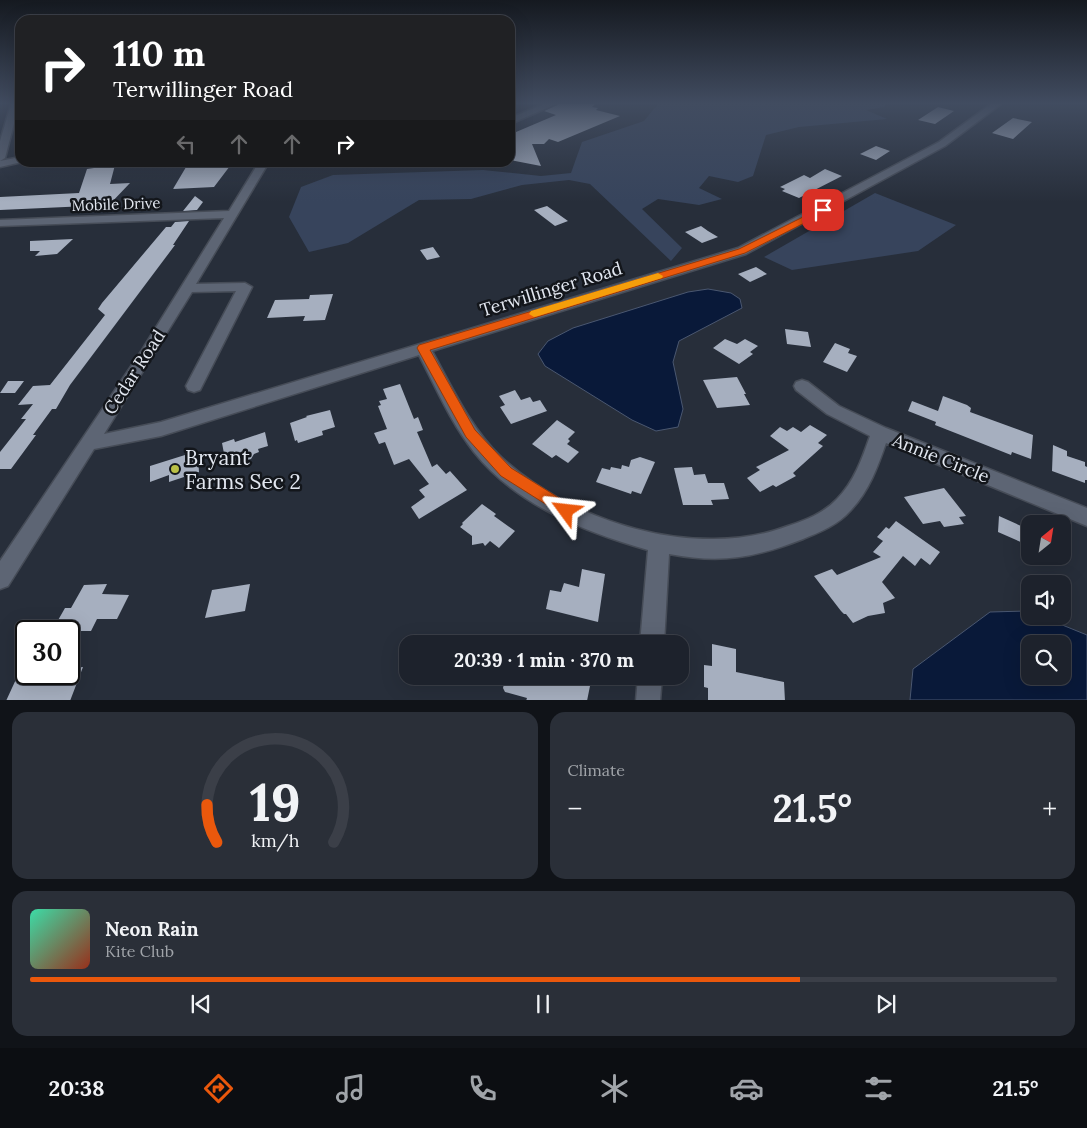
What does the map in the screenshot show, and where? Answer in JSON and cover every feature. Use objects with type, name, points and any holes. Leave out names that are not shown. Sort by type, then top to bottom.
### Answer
[{"type":"street","points":[[0,158],[6,137]]},
{"type":"street","name":"Terwillinger Road","points":[[87,444],[161,428],[742,251],[781,232],[952,137]]},
{"type":"street","points":[[0,164],[15,161]]},
{"type":"street","name":"Cedar Road","points":[[0,579],[188,288],[261,167]]},
{"type":"street","name":"Mobile Drive","points":[[0,223],[234,214]]},
{"type":"street","points":[[188,288],[245,288],[194,386]]},
{"type":"street","points":[[423,348],[470,434],[506,472],[566,511],[610,530],[674,546],[710,549],[744,548],[770,543],[824,522],[844,505],[865,477],[880,433]]},
{"type":"street","name":"Annie Circle","points":[[802,386],[833,410],[880,433],[1087,517]]},
{"type":"street","points":[[653,635],[659,543]]},
{"type":"street","points":[[648,700],[649,685]]},
{"type":"shaded area","points":[[598,137],[765,137],[753,176],[738,182],[709,176],[699,188],[722,199],[699,205],[658,199],[642,209],[682,248],[671,261],[590,184],[569,180],[522,185],[471,199],[419,200],[348,243],[309,252],[289,217],[301,187],[333,175],[483,170],[541,176],[571,173],[582,142]]},
{"type":"shaded area","points":[[875,193],[956,225],[918,251],[792,270],[764,257]]},
{"type":"shaded area","points":[[708,289],[731,293],[740,299],[742,308],[679,341],[673,362],[683,409],[678,427],[656,431],[632,420],[545,366],[538,354],[548,341],[573,328],[688,292]]},
{"type":"shaded area","points":[[1021,611],[1021,625],[1062,625],[1087,635],[1087,700],[910,700],[913,669],[990,612]]},
{"type":"building","points":[[516,137],[571,137],[558,142],[549,139],[544,144],[532,144],[541,166],[515,161]]},
{"type":"building","points":[[876,146],[890,151],[876,160],[860,154]]},
{"type":"building","points":[[114,167],[110,184],[130,183],[109,205],[0,210],[0,197],[79,193],[87,169]]},
{"type":"building","points":[[186,167],[229,167],[214,187],[173,189]]},
{"type":"building","points":[[825,169],[842,176],[799,198],[782,191],[785,189],[780,187],[804,175],[810,178]]},
{"type":"building","points":[[195,196],[203,202],[197,210],[183,211]]},
{"type":"building","points":[[547,206],[568,221],[555,226],[534,210]]},
{"type":"building","points":[[189,221],[173,245],[175,245],[70,385],[56,409],[52,409],[11,469],[0,469],[0,452],[26,419],[21,419],[33,404],[18,405],[33,386],[50,385],[105,315],[98,309],[102,303],[166,227],[171,227],[175,222]]},
{"type":"building","points":[[701,226],[718,237],[702,243],[685,232]]},
{"type":"building","points":[[73,239],[57,254],[35,256],[40,251],[30,251],[30,241]]},
{"type":"building","points":[[433,247],[440,257],[427,260],[420,250]]},
{"type":"building","points":[[756,267],[767,274],[750,282],[738,274]]},
{"type":"building","points":[[333,294],[325,320],[303,321],[305,316],[267,318],[275,300],[309,299],[310,295]]},
{"type":"building","points":[[785,329],[808,332],[811,347],[787,344]]},
{"type":"building","points":[[725,339],[737,344],[745,339],[758,346],[750,352],[753,354],[739,364],[713,348]]},
{"type":"building","points":[[835,343],[850,349],[848,353],[857,356],[847,372],[823,362]]},
{"type":"building","points":[[737,377],[750,405],[717,408],[703,380]]},
{"type":"building","points":[[8,381],[24,381],[15,393],[0,393]]},
{"type":"building","points":[[400,384],[414,419],[418,417],[423,430],[417,432],[432,467],[437,464],[446,474],[450,471],[467,490],[419,519],[411,507],[425,497],[419,490],[429,484],[409,459],[394,465],[385,442],[379,444],[374,433],[387,429],[378,406],[381,405],[379,401],[387,399],[383,389]]},
{"type":"building","points":[[515,390],[521,400],[530,397],[533,402],[540,400],[547,411],[511,424],[500,407],[505,405],[499,396]]},
{"type":"building","points":[[943,396],[967,405],[971,408],[970,412],[1033,435],[1031,459],[1012,452],[1011,455],[935,425],[936,422],[908,411],[912,401],[938,411]]},
{"type":"building","points":[[330,410],[335,427],[322,431],[323,435],[298,443],[297,440],[295,441],[290,423],[306,416]]},
{"type":"building","points":[[557,420],[575,432],[568,439],[570,441],[567,444],[579,452],[568,463],[556,455],[552,458],[532,444]]},
{"type":"building","points":[[810,425],[827,435],[818,443],[823,446],[793,473],[796,476],[776,487],[773,485],[760,492],[747,478],[760,470],[756,467],[789,450],[770,436],[780,427],[787,431],[793,427],[801,432]]},
{"type":"building","points":[[265,432],[268,446],[258,449],[259,452],[254,454],[251,459],[242,459],[226,464],[222,443],[234,439],[235,442]]},
{"type":"building","points":[[1053,445],[1067,451],[1067,456],[1085,462],[1087,480],[1085,480],[1085,483],[1052,471]]},
{"type":"building","name":"Bryant Farms Sec 2","points":[[185,455],[185,461],[198,457],[199,472],[169,482],[169,475],[150,482],[150,466]]},
{"type":"building","points":[[640,457],[655,462],[641,494],[632,491],[631,494],[596,482],[602,468],[610,470],[611,467],[621,469],[622,465],[629,467],[631,460]]},
{"type":"building","points":[[692,467],[694,475],[705,474],[708,483],[724,483],[729,499],[711,500],[713,505],[683,505],[674,468]]},
{"type":"building","points":[[944,488],[966,516],[959,517],[964,524],[944,527],[940,521],[923,524],[904,497]]},
{"type":"building","points":[[482,504],[496,514],[494,516],[515,531],[499,548],[490,541],[485,546],[483,543],[472,545],[472,536],[460,527]]},
{"type":"building","points":[[999,516],[1021,526],[1021,542],[998,532]]},
{"type":"building","points":[[896,521],[940,552],[930,565],[921,558],[915,566],[903,556],[882,582],[895,598],[883,603],[885,613],[868,616],[853,623],[841,611],[814,576],[832,569],[837,575],[881,557],[873,552],[883,541],[877,537],[886,527],[889,529]]},
{"type":"building","points":[[582,569],[605,574],[598,622],[546,609],[550,590],[561,592],[564,583],[579,587]]},
{"type":"building","points":[[107,584],[102,594],[129,595],[117,619],[97,619],[91,631],[80,631],[80,620],[58,620],[65,608],[71,608],[84,585]]},
{"type":"building","points":[[250,584],[245,611],[205,618],[212,590]]},
{"type":"building","points":[[712,644],[736,649],[736,672],[784,682],[785,700],[708,700],[708,688],[704,687],[704,665],[712,666]]},
{"type":"building","points":[[15,682],[15,685],[76,685],[70,700],[6,700]]},
{"type":"building","points":[[504,685],[590,685],[587,700],[526,700],[527,698],[505,692]]},
{"type":"slow traffic","points":[[534,314],[658,276]]},
{"type":"place","name":"Bryant Farms Sec 2","points":[[175,469]]},
{"type":"route","points":[[566,511],[506,472],[470,434],[423,348],[742,251],[823,210]]}]
